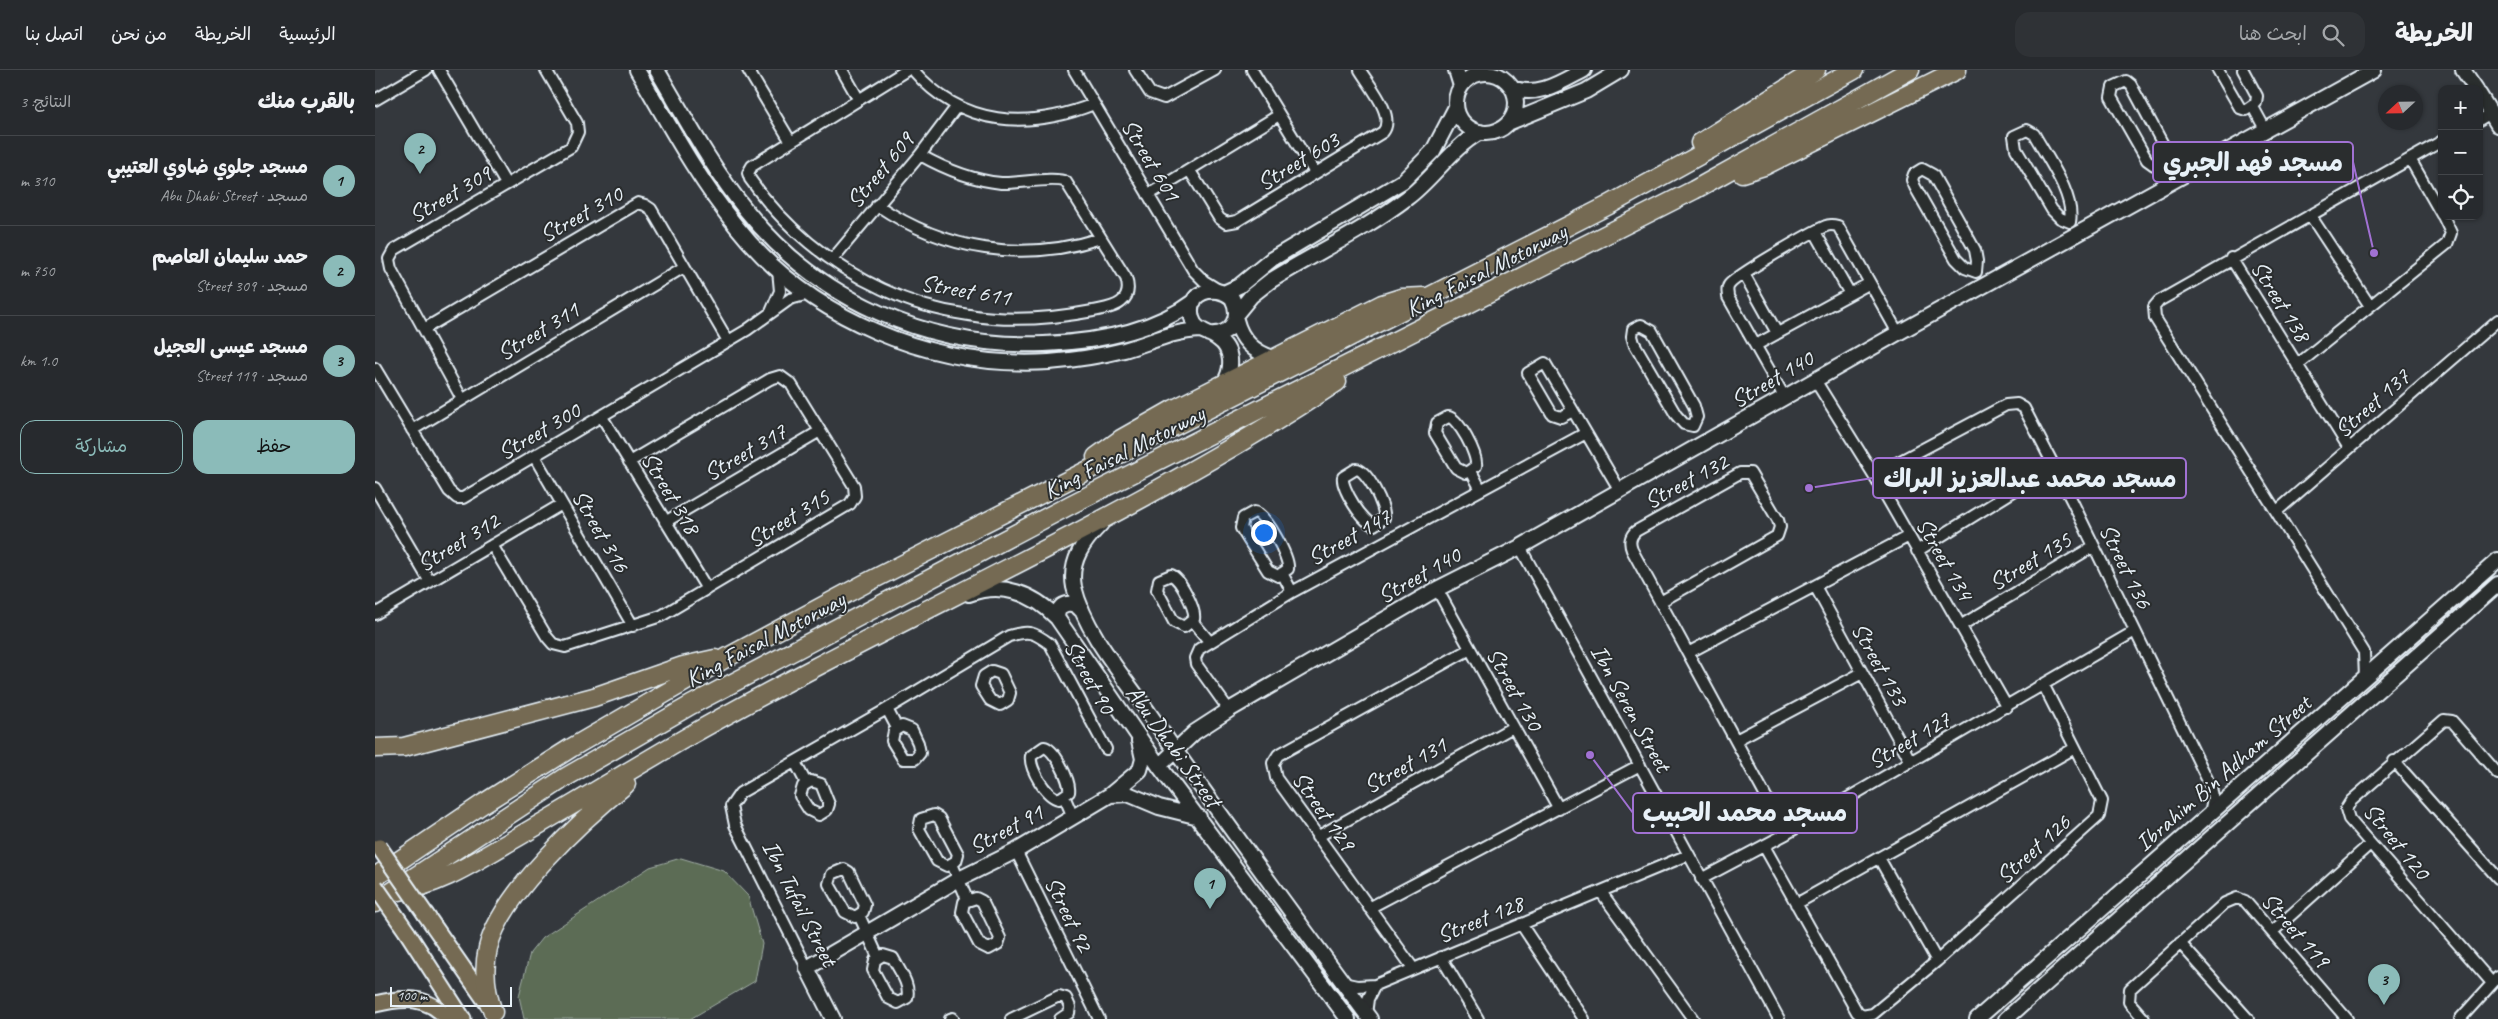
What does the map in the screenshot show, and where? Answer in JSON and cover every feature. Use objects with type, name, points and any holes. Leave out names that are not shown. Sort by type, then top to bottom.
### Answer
[{"type":"highway","points":[[1609,204],[1735,119],[1815,70]]},
{"type":"highway","name":"King Faisal Motorway","points":[[375,876],[484,802],[571,748],[726,658],[866,583],[1429,298],[1609,204],[1855,70]]},
{"type":"highway","name":"King Faisal Motorway","points":[[375,903],[383,889],[566,777],[691,704],[1072,504],[1694,190],[1910,70]]},
{"type":"highway","points":[[1694,190],[1764,166],[1957,70]]},
{"type":"highway","points":[[1072,479],[1095,457],[1121,439],[1273,358],[1382,304],[1401,298],[1429,298]]},
{"type":"highway","points":[[383,889],[422,886],[450,874],[560,813],[682,740],[830,660],[1158,491],[1273,423],[1388,346]]},
{"type":"highway","points":[[375,748],[404,747],[594,697],[683,666],[726,658]]},
{"type":"highway","points":[[495,1015],[486,986],[486,960],[493,934],[508,905],[577,826],[611,796],[682,740]]},
{"type":"main road","points":[[377,844],[443,937],[495,1015]]},
{"type":"main road","points":[[383,889],[407,932],[463,1019]]},
{"type":"main road","points":[[418,949],[433,952],[441,946],[443,937]]},
{"type":"main road","points":[[375,1004],[396,999],[417,999],[431,1005],[448,1019]]},
{"type":"street","points":[[375,100],[426,70]]},
{"type":"street","points":[[439,70],[506,184]]},
{"type":"street","name":"Street 309","points":[[462,399],[389,264],[390,254],[564,151],[575,140],[577,123],[546,70]]},
{"type":"street","points":[[637,70],[721,207],[749,242],[778,270],[809,294],[859,324],[898,340],[959,356],[999,362],[1036,362],[1085,358],[1123,350],[1179,332],[1225,332],[1251,296],[1270,281],[1409,197],[1434,176],[1460,146],[1480,132]]},
{"type":"street","points":[[657,70],[736,198],[769,237],[796,262],[824,283],[884,316],[950,337],[1012,344],[1088,340],[1164,318],[1208,290],[1222,291],[1239,286],[1272,259],[1378,197],[1415,171],[1440,141],[1456,107],[1457,96],[1461,86],[1474,75],[1489,72],[1507,81],[1512,88],[1516,106],[1508,123]]},
{"type":"street","points":[[748,70],[791,142]]},
{"type":"street","points":[[842,70],[859,100]]},
{"type":"street","name":"Street 611","points":[[907,70],[752,166],[749,176],[786,222],[831,260],[882,289],[935,308],[986,318],[1043,319],[1111,307],[1124,300],[1128,292],[1128,283],[1069,185],[1063,180],[1011,183],[986,181],[947,169],[920,155]]},
{"type":"street","points":[[913,70],[932,89],[957,106],[984,116],[1021,121],[1059,116],[1094,104]]},
{"type":"street","name":"Street 601","points":[[1074,70],[1193,270],[1204,281],[1222,291]]},
{"type":"street","points":[[1135,70],[1150,93],[1156,97],[1164,98],[1215,70]]},
{"type":"street","points":[[1252,70],[1315,173]]},
{"type":"street","name":"Street 603","points":[[1190,171],[1219,218],[1230,223],[1315,173],[1386,129],[1388,121],[1386,114],[1360,70]]},
{"type":"street","points":[[1456,70],[1461,86]]},
{"type":"street","points":[[1512,88],[1520,91],[1539,92],[1584,70]]},
{"type":"street","points":[[1456,107],[1464,124],[1480,132],[1495,131],[1508,123],[1586,91],[1621,70]]},
{"type":"street","points":[[2218,70],[2240,108],[2246,110],[2253,107],[2257,96],[2243,70]]},
{"type":"street","name":"Street 140","points":[[1159,766],[1175,753],[1195,732],[1229,710],[1437,589],[1520,547],[1619,489],[1702,445],[1898,333],[2375,70]]},
{"type":"street","points":[[2463,70],[2473,85]]},
{"type":"street","points":[[2126,81],[2131,85],[2166,150],[2166,157],[2162,166],[2154,165],[2147,160],[2111,97],[2113,87],[2121,82],[2126,81]]},
{"type":"street","points":[[2483,104],[2489,120]]},
{"type":"street","name":"Street 609","points":[[831,260],[920,155],[957,106]]},
{"type":"street","points":[[2253,107],[2265,129]]},
{"type":"street","points":[[1148,195],[1279,115]]},
{"type":"street","points":[[2070,222],[2072,211],[2068,197],[2034,134],[2027,130],[2014,136],[2016,148],[2052,210],[2060,218],[2070,222],[2078,234]]},
{"type":"street","name":"Street 138","points":[[2277,511],[2155,318],[2154,307],[2159,301],[2231,258],[2438,143]]},
{"type":"street","name":"Street 138","points":[[2409,159],[2438,209]]},
{"type":"street","points":[[2162,166],[2171,183]]},
{"type":"street","points":[[1976,272],[1965,268],[1956,259],[1915,187],[1912,180],[1914,174],[1922,169],[1933,175],[1975,250],[1976,272],[1983,286]]},
{"type":"street","points":[[721,207],[728,206],[736,198]]},
{"type":"street","name":"Street 310","points":[[424,328],[634,204],[645,204],[651,209],[728,341]]},
{"type":"street","points":[[877,205],[903,222],[932,235],[962,245],[993,250],[1025,252],[1056,249],[1101,238]]},
{"type":"street","points":[[2310,215],[2370,306]]},
{"type":"street","name":"Street 138","points":[[2297,364],[2449,242],[2451,230],[2445,220]]},
{"type":"street","points":[[1785,398],[1729,297],[1729,284],[1828,224],[1838,226],[1898,333]]},
{"type":"street","points":[[1815,232],[1849,294]]},
{"type":"street","name":"Street 138","points":[[2231,258],[2349,448]]},
{"type":"street","name":"Street 311","points":[[412,430],[684,267]]},
{"type":"street","points":[[771,313],[780,291],[778,270]]},
{"type":"street","name":"Street 601","points":[[1193,270],[1196,298]]},
{"type":"street","points":[[1744,274],[1777,333]]},
{"type":"street","points":[[1755,345],[1870,283]]},
{"type":"street","points":[[1222,291],[1236,305],[1236,316],[1242,338],[1256,351],[1273,358]]},
{"type":"street","name":"Street 300","points":[[375,368],[449,491],[457,498],[468,496],[602,417],[728,341],[790,299],[809,294]]},
{"type":"street","points":[[1196,298],[1191,314],[1193,320],[1205,332],[1219,339],[1229,352],[1231,365],[1224,383]]},
{"type":"street","points":[[1693,426],[1684,424],[1676,415],[1634,343],[1633,329],[1641,325],[1652,331],[1694,406],[1697,417],[1693,426],[1702,445]]},
{"type":"street","name":"Street 137","points":[[2277,511],[2349,448],[2496,326]]},
{"type":"street","points":[[1573,411],[1561,417],[1552,414],[1528,373],[1545,363],[1619,489]]},
{"type":"street","name":"Street 315","points":[[493,545],[553,644],[565,647],[633,626],[671,611],[854,499],[856,492],[789,381],[777,376],[629,462]]},
{"type":"street","name":"Street 134","points":[[1815,380],[1874,475],[2007,707]]},
{"type":"street","name":"Street 136","points":[[1874,475],[2006,405],[2021,406],[2026,411],[2211,787],[2213,798],[2210,814]]},
{"type":"street","points":[[1448,416],[1456,420],[1475,455],[1476,466],[1471,470],[1463,473],[1456,468],[1435,433],[1437,423],[1448,416]]},
{"type":"street","name":"Street 318","points":[[602,417],[707,589]]},
{"type":"street","name":"Street 317","points":[[665,522],[820,431]]},
{"type":"street","name":"Street 147","points":[[1229,710],[1196,664],[1197,652],[1209,641],[1387,539],[1586,433]]},
{"type":"street","name":"Street 316","points":[[534,456],[633,626]]},
{"type":"street","points":[[1917,551],[2054,466]]},
{"type":"street","points":[[1356,468],[1364,472],[1383,507],[1384,518],[1379,522],[1371,525],[1364,520],[1343,485],[1343,477],[1356,468]]},
{"type":"street","points":[[1471,470],[1480,488]]},
{"type":"street","name":"Street 132","points":[[1660,602],[1777,536],[1780,527],[1779,520],[1750,473],[1740,473],[1636,531],[1631,536],[1630,546],[1660,602],[1736,740],[1786,834]]},
{"type":"street","points":[[375,488],[430,582]]},
{"type":"street","name":"Street 312","points":[[375,614],[562,504]]},
{"type":"street","points":[[2277,511],[2364,652],[2365,678]]},
{"type":"street","points":[[1254,512],[1263,515],[1287,558],[1288,569],[1282,573],[1275,576],[1268,571],[1241,528],[1242,520],[1254,512]]},
{"type":"street","name":"Abu Dhabi Street","points":[[1106,519],[1085,541],[1075,560],[1074,585],[1081,610],[1095,636],[1175,753],[1368,1017]]},
{"type":"street","points":[[1379,522],[1387,539]]},
{"type":"street","points":[[1688,653],[1909,536]]},
{"type":"street","name":"Street 135","points":[[1960,626],[2094,546]]},
{"type":"street","name":"Ibn Seren Street","points":[[1520,547],[1640,765],[1687,855],[1779,1019]]},
{"type":"street","name":"Ibrahim Bin Adham Street","points":[[1977,1019],[2498,560]]},
{"type":"street","points":[[1282,573],[1292,592]]},
{"type":"street","points":[[1171,575],[1177,578],[1193,609],[1195,615],[1193,622],[1181,627],[1174,622],[1157,590],[1159,580],[1171,575]]},
{"type":"street","name":"Ibrahim Bin Adham Street","points":[[2006,1019],[2498,584]]},
{"type":"street","name":"Street 133","points":[[1815,586],[1911,762]]},
{"type":"street","name":"Abu Dhabi Street","points":[[919,614],[982,590],[1004,589],[1025,594],[1046,607],[1057,618],[1159,766],[1199,817],[1348,1019]]},
{"type":"street","name":"Street 130","points":[[1437,589],[1559,809]]},
{"type":"street","points":[[1057,618],[1060,608],[1065,604],[1076,605],[1081,610]]},
{"type":"street","points":[[1193,622],[1209,641]]},
{"type":"street","name":"Street 127","points":[[1701,879],[1786,834],[2044,686],[2135,631]]},
{"type":"street","name":"Street 90","points":[[731,806],[740,793],[887,710],[1009,636],[1023,632],[1037,634],[1050,644],[1107,749]]},
{"type":"street","name":"Street 129","points":[[1413,968],[1317,837],[1273,773],[1275,759],[1470,649]]},
{"type":"street","points":[[2364,652],[2375,658],[2387,658]]},
{"type":"street","points":[[976,656],[987,672]]},
{"type":"street","points":[[1736,740],[1862,673]]},
{"type":"street","name":"Street 126","points":[[1764,846],[1857,1012],[1863,1016],[1873,1014],[1937,961],[2099,816],[2102,801],[2044,686]]},
{"type":"street","points":[[887,710],[897,728]]},
{"type":"street","name":"Street 120","points":[[2495,980],[2370,844],[2347,816],[2347,806],[2440,721],[2452,721],[2498,774]]},
{"type":"street","name":"Street 131","points":[[1317,837],[1513,727]]},
{"type":"street","points":[[1160,729],[1176,735],[1195,732]]},
{"type":"street","points":[[1141,740],[1155,750],[1175,753]]},
{"type":"street","name":"Street 91","points":[[807,968],[959,879],[1016,851],[1110,795],[1140,770],[1143,759],[1141,740]]},
{"type":"street","name":"Street 91","points":[[1044,748],[1052,751],[1069,781],[1069,792],[1064,796],[1057,799],[1049,794],[1030,764],[1031,756],[1044,748]]},
{"type":"street","points":[[1797,904],[2075,748]]},
{"type":"street","points":[[795,762],[806,783]]},
{"type":"street","points":[[2394,762],[2498,878]]},
{"type":"street","points":[[1369,908],[1640,765]]},
{"type":"street","points":[[1159,766],[1181,773],[1199,785]]},
{"type":"street","points":[[2211,787],[2222,794],[2232,795]]},
{"type":"street","points":[[1110,795],[1128,794],[1159,807],[1199,817]]},
{"type":"street","name":"Street 91","points":[[1064,796],[1073,817]]},
{"type":"street","name":"Ibn Tufail Street","points":[[731,806],[735,825],[833,1019]]},
{"type":"street","name":"Street 91","points":[[953,864],[944,866],[937,861],[919,829],[919,823],[925,816],[934,815],[939,818],[957,854],[953,864],[967,899]]},
{"type":"street","points":[[2272,932],[2370,844]]},
{"type":"street","name":"Street 92","points":[[1016,851],[1099,1019]]},
{"type":"street","name":"Street 128","points":[[1343,983],[1357,986],[1375,985],[1687,855]]},
{"type":"street","points":[[1879,858],[1937,961]]},
{"type":"street","points":[[844,870],[849,872],[865,905],[863,912],[859,915],[852,917],[845,912],[829,884],[829,878],[835,871],[844,870]]},
{"type":"street","points":[[1601,892],[1693,1019]]},
{"type":"street","name":"Street 91","points":[[976,898],[982,901],[1000,938],[995,948],[987,949],[979,944],[961,912],[962,906],[967,899],[976,898]]},
{"type":"street","name":"Street 119","points":[[2144,1019],[2130,1004],[2128,996],[2130,989],[2227,900],[2234,898],[2245,901],[2347,1019]]},
{"type":"street","points":[[859,915],[878,957]]},
{"type":"street","points":[[1521,924],[1584,1019]]},
{"type":"street","points":[[2181,943],[2248,1019]]},
{"type":"street","points":[[887,955],[893,958],[909,991],[907,998],[903,1001],[895,1003],[888,998],[873,970],[873,964],[878,957],[887,955]]},
{"type":"street","points":[[1441,957],[1478,1019]]},
{"type":"street","points":[[2045,959],[2044,964],[2048,971],[2058,973]]},
{"type":"street","points":[[2024,977],[2031,978],[2036,982],[2037,991]]},
{"type":"street","points":[[2460,1019],[2495,980]]},
{"type":"street","points":[[1368,1017],[1368,999],[1375,985]]},
{"type":"street","points":[[1069,1002],[1086,995]]},
{"type":"street","points":[[1011,1019],[1053,997],[1063,996],[1069,1002],[1069,1013],[1060,1019]]},
{"type":"green space","points":[[681,858],[724,871],[748,896],[762,944],[755,981],[690,1019],[524,1019],[519,996],[530,953],[542,938],[650,867]]},
{"type":"place","name":"حمد سليمان العاصم","points":[[420,174]]},
{"type":"place","name":"مسجد فهد الجبري","points":[[2374,253]]},
{"type":"place","name":"مسجد محمد عبدالعزيز البراك","points":[[1809,488]]},
{"type":"place","name":"مسجد محمد الحبيب","points":[[1590,755]]},
{"type":"place","name":"مسجد جلوي ضاوي العتيبي","points":[[1210,909]]},
{"type":"place","name":"مسجد عيسى العجيل","points":[[2384,1005]]}]
